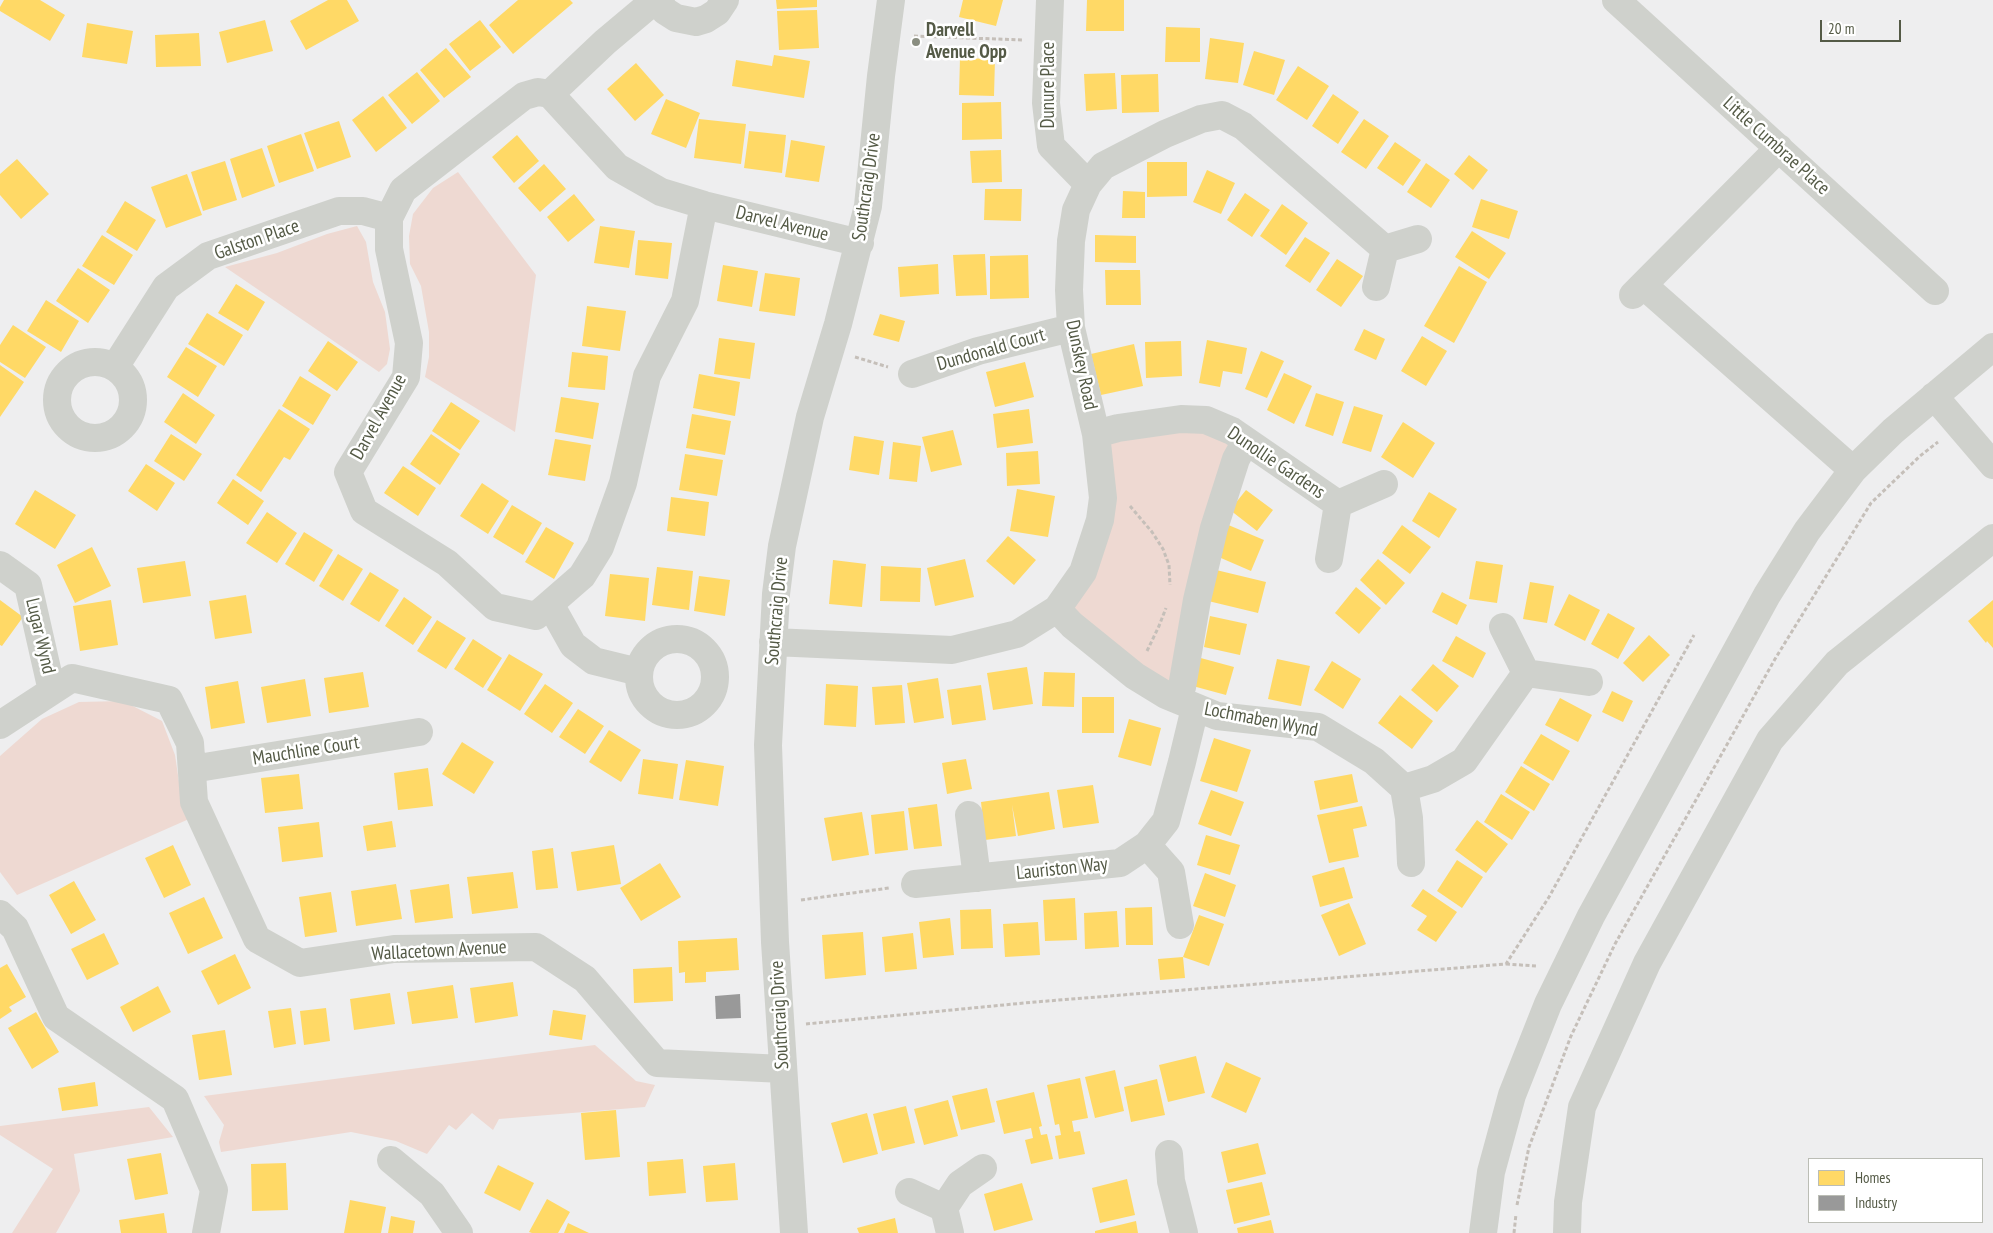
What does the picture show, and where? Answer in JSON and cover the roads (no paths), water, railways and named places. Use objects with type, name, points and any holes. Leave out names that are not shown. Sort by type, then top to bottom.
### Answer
[{"type":"street","points":[[550,94],[605,42],[657,0],[666,11],[676,18],[696,22],[706,19],[717,12],[725,0]]},
{"type":"street","name":"Southcraig Drive","points":[[794,1233],[780,1026],[768,745],[776,594],[782,546],[810,417],[831,349],[860,243],[868,206],[891,0]]},
{"type":"street","name":"Dunure Place","points":[[1050,0],[1046,103],[1051,146],[1088,184]]},
{"type":"street","name":"Little Cumbrae Place","points":[[1616,0],[1936,291]]},
{"type":"street","name":"Darvel Avenue","points":[[704,205],[685,301],[647,376],[623,483],[600,547],[582,576],[536,616],[495,607],[447,563],[364,511],[348,472],[406,377],[408,360],[409,343],[390,249],[389,218],[403,190],[524,96],[538,92],[550,94],[617,166],[661,192],[704,205],[860,243]]},
{"type":"street","name":"Dunskey Road","points":[[773,642],[952,650],[1017,634],[1057,609],[1083,572],[1100,520],[1103,498],[1096,434],[1070,328],[1068,290],[1071,241],[1076,210],[1088,184],[1103,166],[1165,134],[1201,119],[1222,115],[1243,126],[1385,249]]},
{"type":"street","points":[[1778,148],[1638,290],[1852,470]]},
{"type":"street","name":"Galston Place","points":[[115,367],[166,287],[208,256],[339,211],[363,211],[389,218]]},
{"type":"street","points":[[1376,287],[1385,249],[1418,239]]},
{"type":"street","name":"Dundonald Court","points":[[912,374],[978,351],[1070,328]]},
{"type":"street","points":[[1483,1233],[1491,1172],[1512,1095],[1548,1004],[1590,916],[1767,595],[1806,531],[1852,470],[1893,431],[1993,348]]},
{"type":"street","points":[[1934,396],[1993,465]]},
{"type":"street","name":"Dunollie Gardens","points":[[1096,434],[1118,428],[1181,419],[1206,420],[1232,431],[1338,504]]},
{"type":"street","name":"Lauriston Way","points":[[914,884],[1120,863],[1147,845],[1166,821],[1182,762],[1186,704],[1182,687],[1197,600],[1214,528],[1236,460],[1246,441]]},
{"type":"street","name":"Dunollie Gardens","points":[[1338,504],[1384,484]]},
{"type":"street","name":"Dunollie Gardens","points":[[1329,559],[1338,504]]},
{"type":"street","points":[[1567,1233],[1568,1202],[1582,1107],[1647,963],[1770,740],[1837,663],[1993,538]]},
{"type":"street","name":"Lugar Wynd","points":[[0,565],[28,585],[52,691]]},
{"type":"street","points":[[550,604],[573,644],[594,661],[639,672]]},
{"type":"street","name":"Lochmaben Wynd","points":[[1057,609],[1072,625],[1135,676],[1186,704],[1217,716],[1318,727],[1374,761],[1404,788]]},
{"type":"street","points":[[1503,627],[1526,673]]},
{"type":"street","points":[[1526,673],[1589,682]]},
{"type":"street","points":[[1411,863],[1410,818],[1404,788],[1433,779],[1464,761],[1526,673]]},
{"type":"street","name":"Wallacetown Avenue","points":[[0,725],[72,678],[169,700],[190,743],[194,802],[258,939],[300,963],[394,949],[536,947],[585,980],[657,1063],[783,1069]]},
{"type":"street","name":"Mauchline Court","points":[[192,770],[420,732]]},
{"type":"street","points":[[969,815],[977,878]]},
{"type":"street","points":[[1147,845],[1171,872],[1180,925]]},
{"type":"street","points":[[0,914],[15,928],[56,1017],[175,1099],[214,1190],[206,1233]]},
{"type":"street","points":[[1169,1154],[1171,1181],[1184,1233]]},
{"type":"street","points":[[391,1160],[432,1194],[459,1233]]},
{"type":"street","points":[[909,1192],[947,1221],[960,1184],[983,1168]]},
{"type":"place","name":"Darvell Avenue Opp","points":[[916,42]]}]
